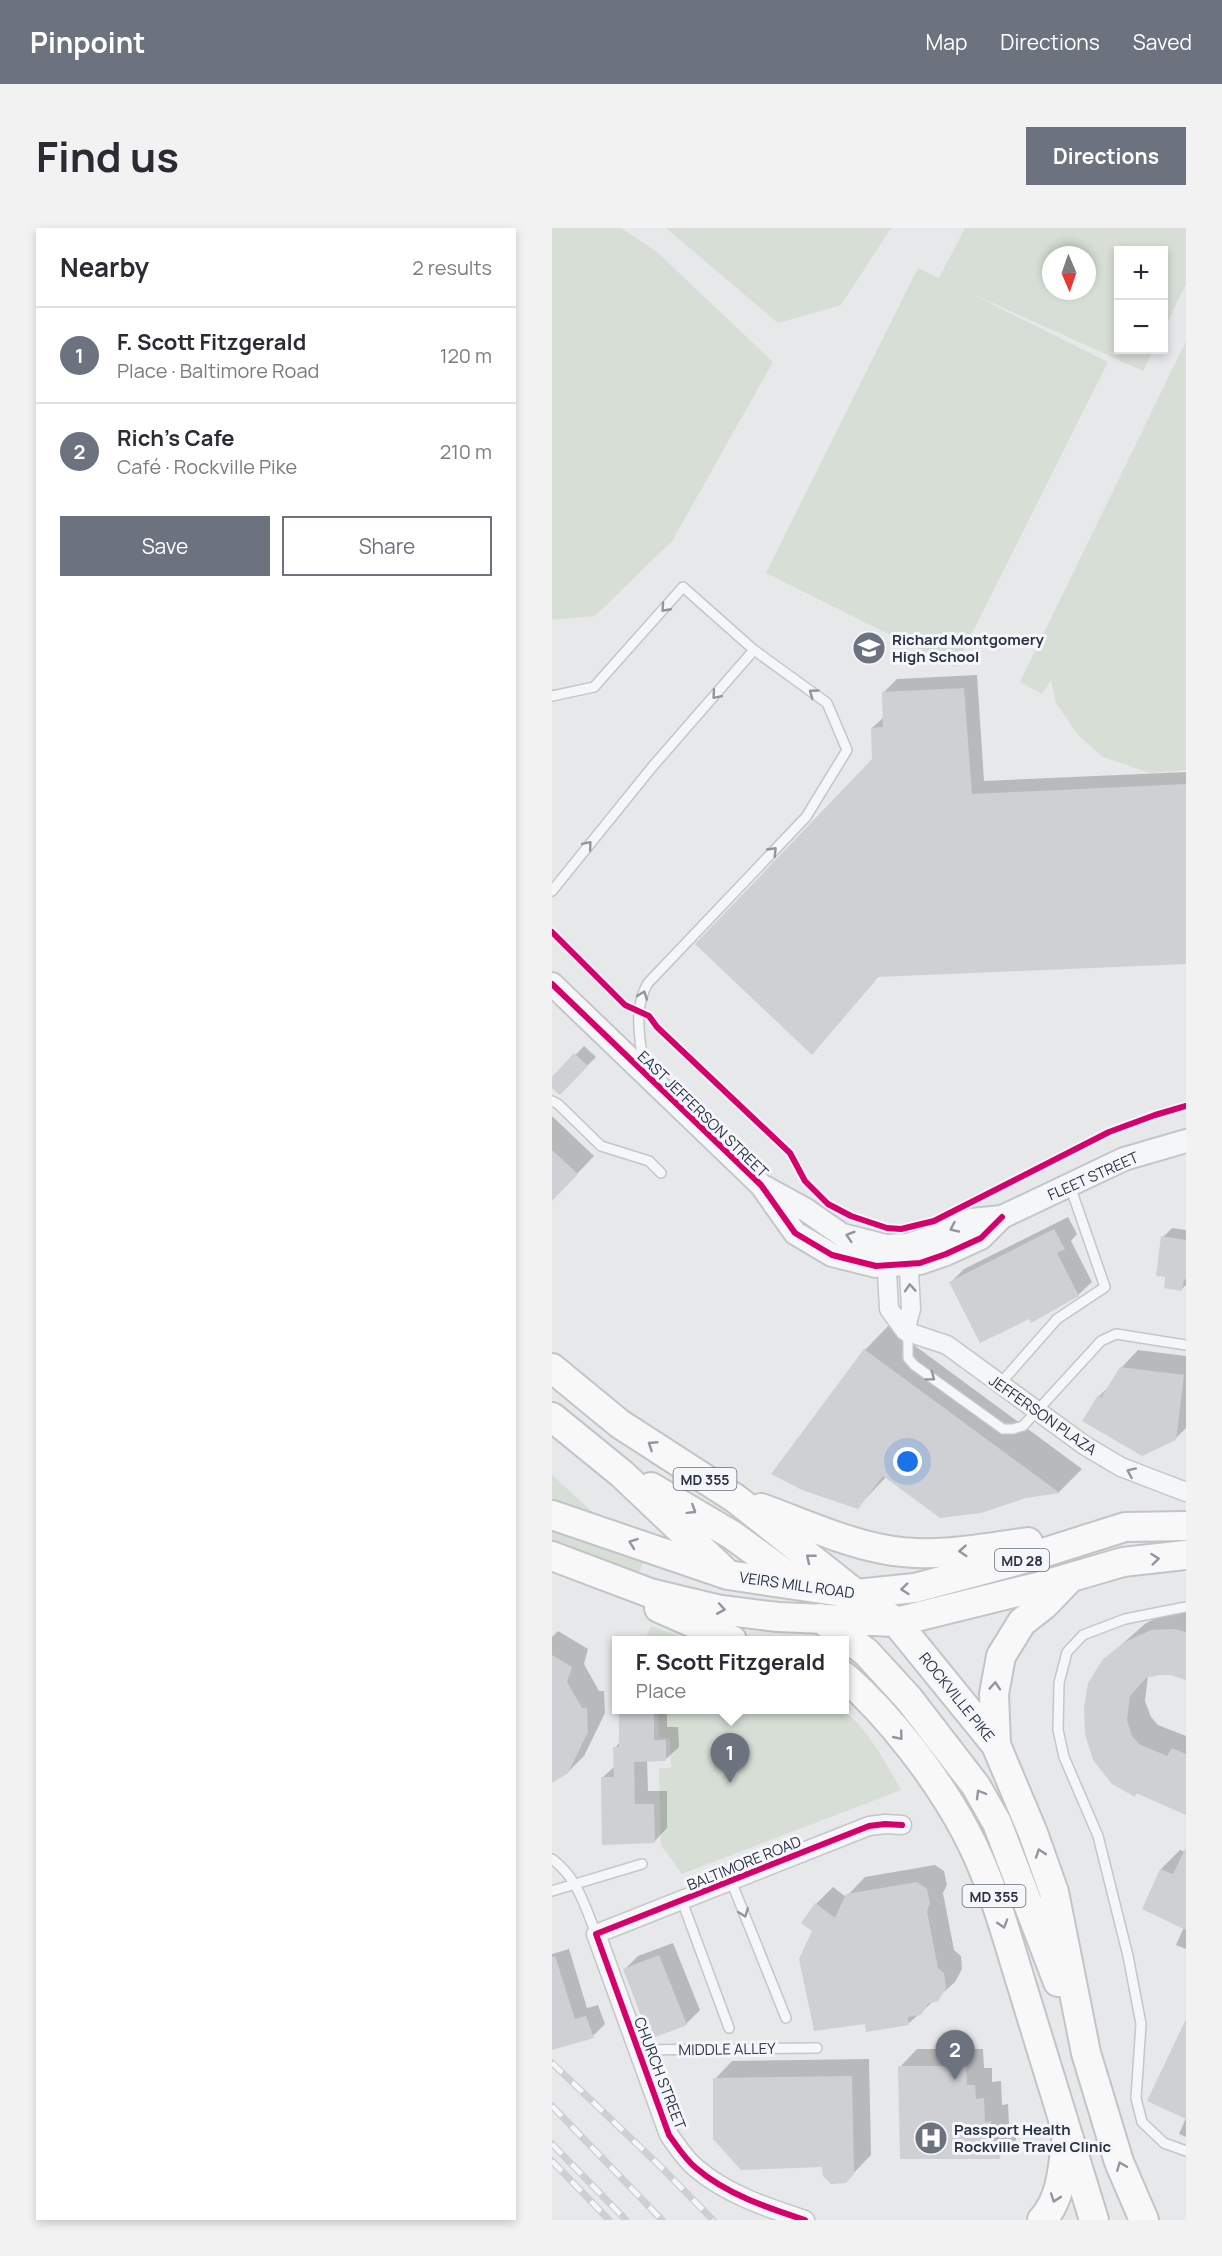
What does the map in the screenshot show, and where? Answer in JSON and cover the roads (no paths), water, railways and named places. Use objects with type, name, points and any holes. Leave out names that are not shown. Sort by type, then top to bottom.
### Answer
[{"type":"main road","name":"ROCKVILLE PIKE","points":[[552,1368],[620,1424],[736,1499],[856,1594],[896,1622],[996,1745],[1033,1833],[1054,1892],[1086,2054],[1119,2162],[1144,2220]]},
{"type":"main road","points":[[552,1418],[622,1474],[728,1575],[799,1636]]},
{"type":"main road","points":[[622,1474],[661,1491],[732,1535],[803,1587],[855,1609],[896,1622]]},
{"type":"main road","points":[[736,1499],[840,1537],[883,1549],[926,1553],[975,1550],[1125,1527]]},
{"type":"main road","name":"VEIRS MILL ROAD","points":[[552,1515],[728,1575],[856,1594],[915,1588],[1027,1558],[1125,1527],[1186,1526]]},
{"type":"main road","name":"VEIRS MILL ROAD","points":[[559,1559],[650,1593],[721,1610],[778,1617],[896,1622],[1069,1579],[1123,1562],[1186,1555]]},
{"type":"main road","points":[[559,1559],[721,1636]]},
{"type":"main road","points":[[728,1575],[794,1604],[824,1620],[845,1636]]},
{"type":"main road","points":[[996,1745],[994,1694],[1001,1656],[1022,1622],[1044,1605],[1069,1579]]},
{"type":"main road","points":[[849,1639],[866,1652],[909,1699],[976,1786],[997,1823],[1086,2054]]},
{"type":"main road","name":"MD 355","points":[[850,1684],[903,1739],[933,1780],[966,1833],[993,1893],[1094,2220]]},
{"type":"main road","points":[[1042,2220],[1051,2209],[1062,2174],[1067,2131]]},
{"type":"street","name":"EAST JEFFERSON STREET","points":[[552,984],[761,1185],[806,1210],[842,1235],[897,1255]]},
{"type":"street","name":"FLEET STREET","points":[[897,1255],[946,1254],[981,1238],[1002,1217],[1124,1159],[1186,1140]]},
{"type":"street","points":[[897,1255],[911,1309],[905,1330]]},
{"type":"street","name":"JEFFERSON PLAZA","points":[[905,1330],[947,1345],[1084,1445],[1121,1467],[1186,1492]]},
{"type":"street","name":"BALTIMORE ROAD","points":[[596,1934],[869,1826],[902,1825]]},
{"type":"street","name":"CHURCH STREET","points":[[596,1934],[669,2135],[696,2168],[717,2183],[748,2199],[805,2220]]},
{"type":"lane","points":[[552,696],[594,687],[683,587],[754,650],[827,704],[847,750],[806,817],[648,983],[641,994],[638,1011],[644,1073]]},
{"type":"lane","points":[[552,891],[653,766],[754,650]]},
{"type":"lane","points":[[552,1101],[558,1104],[601,1146],[649,1161],[661,1173]]},
{"type":"lane","points":[[999,1384],[1057,1319],[1105,1287],[1070,1186]]},
{"type":"lane","points":[[905,1330],[908,1358],[914,1365],[1003,1429],[1023,1426],[1101,1341],[1116,1334],[1186,1345]]},
{"type":"lane","points":[[1186,1607],[1125,1619],[1083,1635],[1067,1652],[1059,1683],[1058,1730],[1064,1757],[1098,1836],[1128,1956],[1141,2024],[1136,2098],[1142,2122],[1164,2143],[1186,2151]]},
{"type":"lane","points":[[552,1859],[564,1868],[580,1893],[596,1934]]},
{"type":"lane","points":[[552,1891],[642,1864]]},
{"type":"lane","points":[[731,1881],[786,2019]]},
{"type":"lane","points":[[682,1901],[729,2028]]},
{"type":"lane","name":"MIDDLE ALLEY","points":[[637,2050],[817,2048]]},
{"type":"railway","points":[[552,2063],[713,2220]]},
{"type":"railway","points":[[552,2106],[662,2220]]},
{"type":"railway","points":[[552,2144],[626,2220]]},
{"type":"railway","points":[[552,2161],[609,2220]]},
{"type":"place","name":"Richard Montgomery High School","points":[[869,648]]},
{"type":"place","name":"F. Scott Fitzgerald","points":[[730,1783]]},
{"type":"place","name":"Rich's Cafe","points":[[955,2080]]},
{"type":"place","name":"Passport Health Rockville Travel Clinic","points":[[931,2138]]}]
